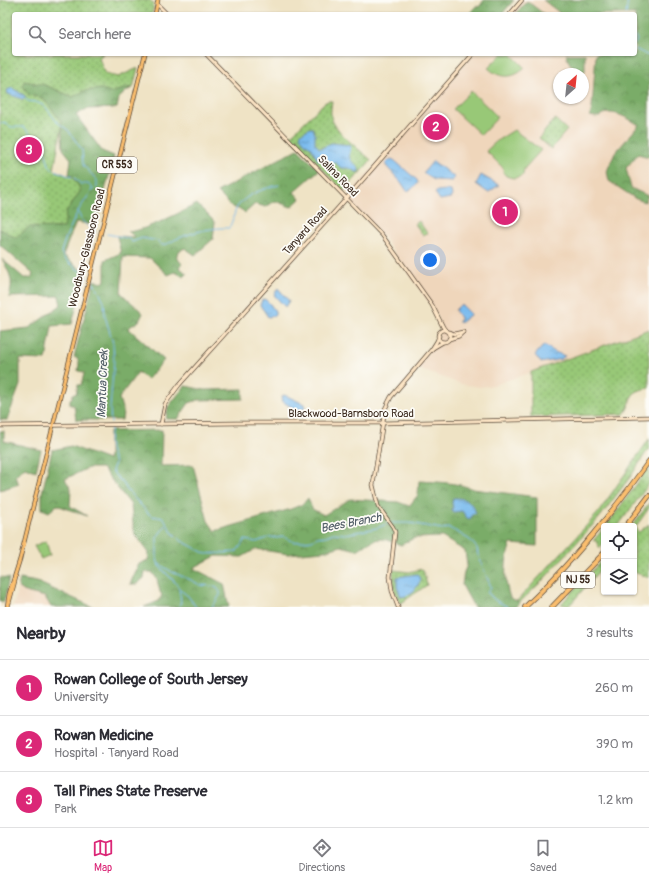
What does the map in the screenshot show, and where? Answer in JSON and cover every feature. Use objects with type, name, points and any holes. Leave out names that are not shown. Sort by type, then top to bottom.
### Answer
[{"type":"highway","name":"NJ 55","points":[[525,607],[592,537],[649,461]]},
{"type":"highway","points":[[628,523],[649,496]]},
{"type":"highway","name":"NJ 55","points":[[552,607],[601,556]]},
{"type":"main road","points":[[155,12],[158,0]]},
{"type":"main road","name":"Woodbury-Glassboro Road","points":[[52,426],[144,56]]},
{"type":"main road","name":"CR 553","points":[[8,607],[52,426]]},
{"type":"street","points":[[512,12],[522,0]]},
{"type":"street","points":[[157,4],[165,12]]},
{"type":"street","name":"Salina Road","points":[[208,56],[382,235],[432,305],[440,322]]},
{"type":"street","name":"Tanyard Road","points":[[161,424],[165,404],[176,389],[471,56]]},
{"type":"street","points":[[432,349],[443,342],[459,336],[463,332],[454,334],[448,331],[440,322]]},
{"type":"street","points":[[398,607],[393,596],[390,582],[395,534],[390,523],[378,506],[373,485],[382,423],[386,407],[391,397],[432,349],[437,341],[440,322]]},
{"type":"street","points":[[439,334],[443,330],[448,331]]},
{"type":"street","points":[[448,331],[450,336],[449,340]]},
{"type":"street","points":[[439,334],[440,339],[443,342]]},
{"type":"street","name":"Blackwood-Barnsboro Road","points":[[0,426],[382,423],[649,417]]},
{"type":"shaded area","points":[[522,0],[543,0],[558,12],[512,12]]},
{"type":"shaded area","points":[[472,56],[596,56],[592,108],[590,116],[598,118],[608,113],[625,117],[639,125],[615,153],[609,181],[647,196],[631,188],[626,167],[638,154],[649,157],[649,329],[532,372],[494,385],[481,387],[461,384],[416,368],[438,339],[440,327],[438,316],[382,235],[346,198]]},
{"type":"shaded area","points":[[18,587],[25,592],[45,597],[51,607],[13,607]]},
{"type":"green space","points":[[0,0],[150,0],[154,4],[152,12],[12,12],[12,56],[101,56],[99,58],[105,74],[118,77],[138,68],[133,88],[71,115],[61,131],[54,170],[74,178],[85,198],[59,260],[0,232]]},
{"type":"green space","points":[[484,0],[514,0],[504,12],[471,12],[476,6],[479,7]]},
{"type":"green space","points":[[543,0],[649,0],[649,157],[638,154],[626,168],[631,188],[648,196],[645,202],[636,199],[609,181],[607,171],[615,153],[639,125],[624,117],[612,113],[598,117],[590,116],[592,108],[596,56],[637,56],[637,12],[558,12]]},
{"type":"green space","points":[[527,1],[541,12],[517,12]]},
{"type":"green space","points":[[500,56],[513,56],[525,68],[511,76],[502,76],[488,68]]},
{"type":"green space","points":[[567,56],[585,56],[585,68],[575,68],[572,66]]},
{"type":"green space","points":[[24,81],[45,85],[73,97],[84,91],[102,89],[110,93],[131,87],[119,98],[117,108],[87,109],[76,115],[102,151],[114,156],[96,225],[76,222],[63,255],[85,273],[72,324],[52,326],[46,360],[20,359],[20,385],[7,420],[0,420],[0,331],[29,328],[61,305],[59,296],[9,297],[11,281],[2,259],[24,278],[31,278],[33,274],[0,245],[0,229],[16,238],[29,227],[64,228],[66,212],[81,190],[72,176],[69,175],[71,159],[63,149],[61,121],[43,98],[29,95],[23,86]]},
{"type":"green space","points":[[471,91],[498,117],[481,135],[453,109]]},
{"type":"green space","points":[[332,101],[331,115],[335,126],[371,160],[344,191],[290,136],[324,103]]},
{"type":"green space","points":[[555,119],[567,130],[551,149],[539,138]]},
{"type":"green space","points":[[514,130],[541,150],[524,169],[523,175],[513,178],[504,174],[503,168],[486,151],[498,140]]},
{"type":"green space","points":[[298,149],[319,170],[294,192],[300,199],[291,207],[275,201],[266,207],[255,204],[245,213],[242,210],[232,207],[217,192]]},
{"type":"green space","points":[[197,204],[215,222],[213,239],[195,255],[185,248],[179,251],[176,257],[182,264],[179,267],[187,274],[184,277],[175,272],[168,275],[150,258],[123,257],[121,293],[143,313],[139,321],[128,328],[164,360],[147,380],[138,372],[119,398],[123,412],[122,420],[76,420],[74,405],[70,405],[70,399],[72,398],[73,394],[76,394],[78,385],[81,385],[84,372],[78,371],[78,359],[74,357],[94,280],[102,283],[105,281],[105,260],[121,253],[117,236],[135,237],[128,231],[142,229]]},
{"type":"green space","points":[[419,221],[427,233],[423,235],[415,224]]},
{"type":"green space","points":[[649,329],[649,388],[633,394],[624,414],[531,417],[531,372]]},
{"type":"green space","points":[[185,386],[205,390],[243,389],[243,399],[198,400],[189,403],[178,419],[166,419],[168,407]]},
{"type":"green space","points":[[162,430],[161,466],[193,465],[208,521],[215,531],[291,509],[303,504],[308,498],[312,509],[324,515],[350,499],[398,502],[409,506],[418,495],[419,481],[440,482],[473,489],[537,497],[537,546],[511,544],[507,557],[506,578],[508,591],[510,598],[519,603],[516,607],[474,607],[462,585],[464,572],[467,565],[465,551],[442,537],[414,538],[401,545],[387,540],[378,539],[357,550],[341,546],[324,551],[288,554],[256,549],[242,557],[216,556],[193,568],[224,584],[229,607],[144,607],[159,601],[162,595],[157,579],[152,572],[145,572],[144,578],[137,584],[130,584],[139,564],[148,560],[149,553],[134,533],[131,505],[102,468],[88,468],[65,479],[71,489],[70,506],[87,516],[57,505],[49,512],[42,509],[42,493],[52,450],[71,446],[108,460],[109,431]]},
{"type":"green space","points":[[0,431],[4,431],[4,441],[41,450],[36,471],[25,467],[15,476],[19,484],[0,490]]},
{"type":"green space","points":[[649,439],[649,448],[631,476],[600,517],[543,580],[519,603],[517,601],[598,513]]},
{"type":"green space","points":[[649,467],[649,484],[620,523],[608,523]]},
{"type":"green space","points":[[649,503],[649,508],[637,525],[637,523],[634,523]]},
{"type":"green space","points":[[649,524],[649,578],[637,573],[637,530],[639,532]]},
{"type":"green space","points":[[601,532],[600,548],[595,540],[593,541]]},
{"type":"green space","points":[[46,541],[50,555],[41,559],[34,546]]},
{"type":"green space","points":[[601,561],[601,569],[569,606],[561,604]]},
{"type":"green space","points":[[422,569],[427,585],[400,604],[394,590],[393,570],[409,572]]},
{"type":"green space","points":[[0,577],[9,578],[4,602],[0,601]]},
{"type":"green space","points":[[20,579],[37,582],[93,607],[51,607],[45,597],[25,592],[18,587]]},
{"type":"water","points":[[12,88],[25,96],[25,98],[22,99],[8,94],[7,90]]},
{"type":"water","points":[[313,128],[315,143],[319,148],[331,143],[351,145],[350,159],[359,169],[359,172],[349,168],[341,168],[335,162],[329,166],[322,160],[318,160],[311,147],[300,137],[301,133]]},
{"type":"water","points":[[391,159],[417,180],[418,183],[412,189],[407,191],[386,166],[386,162]]},
{"type":"water","points":[[433,161],[454,177],[454,179],[452,181],[434,180],[423,173]]},
{"type":"water","points":[[481,175],[499,185],[487,192],[476,184]]},
{"type":"water","points":[[437,191],[451,191],[451,198],[440,200],[435,193]]},
{"type":"water","points":[[278,288],[289,301],[285,307],[274,295]]},
{"type":"water","points":[[265,299],[275,311],[273,316],[268,317],[260,305],[262,300]]},
{"type":"water","points":[[461,304],[470,313],[470,315],[460,323],[460,318],[455,310]]},
{"type":"water","points":[[544,345],[565,356],[561,359],[541,363],[535,355]]},
{"type":"water","points":[[283,395],[304,404],[305,408],[295,409],[289,406],[281,400]]},
{"type":"water","points":[[453,498],[465,500],[471,504],[476,514],[473,513],[470,519],[467,518],[462,511],[453,512],[451,509],[453,508]]},
{"type":"water","points":[[417,574],[421,580],[414,591],[401,597],[397,587],[397,577]]},
{"type":"waterway","points":[[626,12],[628,0]]},
{"type":"waterway","points":[[637,50],[649,56]]},
{"type":"waterway","points":[[24,98],[28,101],[36,102],[45,106],[57,122],[68,130],[82,150],[83,165],[97,180],[97,187],[92,190]]},
{"type":"waterway","name":"Mantua Creek","points":[[0,123],[7,124],[11,127],[23,127],[26,129],[45,151],[49,165],[52,169],[74,178],[81,184],[92,186],[92,189]]},
{"type":"waterway","points":[[107,234],[128,238],[132,242],[142,238],[158,241],[161,245],[197,232],[216,228],[229,228],[237,207],[245,198],[262,190],[279,185]]},
{"type":"waterway","name":"Mantua Creek","points":[[88,278],[64,258],[61,252],[78,211],[92,190]]},
{"type":"waterway","points":[[78,211],[83,222],[96,232]]},
{"type":"waterway","name":"Mantua Creek","points":[[91,280],[104,301],[105,316],[113,343],[114,361],[110,408],[111,423]]},
{"type":"waterway","name":"Bees Branch","points":[[111,427],[109,441],[110,450],[115,463],[112,470],[115,475],[149,514],[164,518],[171,531],[180,540],[206,554],[236,552],[245,540],[256,542],[271,537],[278,538],[283,536],[294,542],[304,541],[333,533],[345,534],[377,528],[389,523]]},
{"type":"waterway","name":"Bees Branch","points":[[392,523],[410,523],[442,529],[449,528],[470,540],[477,548],[478,555],[491,587],[487,592],[495,600],[508,607]]},
{"type":"waterway","name":"Mantua Creek","points":[[167,524],[157,537],[157,559],[159,566],[179,588],[181,601],[179,607]]},
{"type":"waterway","name":"Mantua Creek","points":[[159,564],[200,585],[217,588],[220,595],[212,607]]},
{"type":"waterway","points":[[179,589],[188,596],[196,607]]},
{"type":"place","name":"Rowan Medicine","points":[[436,127]]},
{"type":"place","name":"Tall Pines State Preserve","points":[[29,150]]},
{"type":"place","name":"Rowan College of South Jersey","points":[[505,212]]}]
